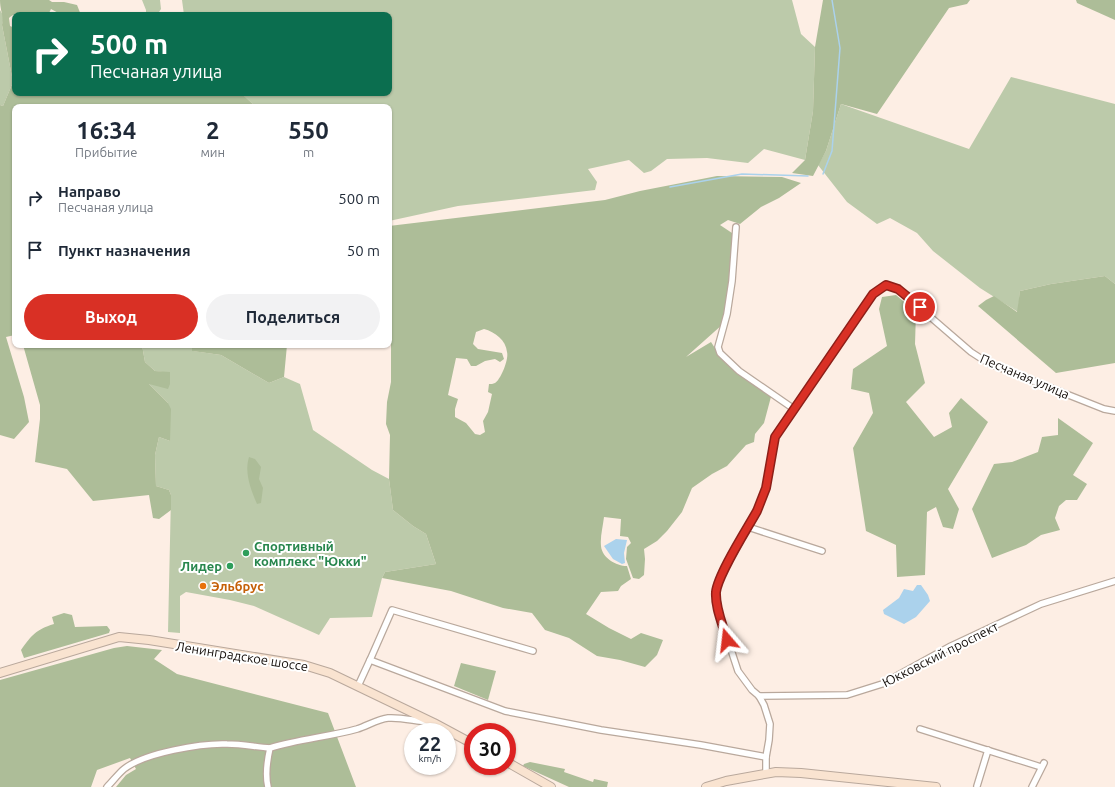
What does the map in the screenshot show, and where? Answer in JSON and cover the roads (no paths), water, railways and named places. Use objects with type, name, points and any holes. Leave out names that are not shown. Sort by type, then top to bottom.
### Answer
[{"type":"main road","name":"Ленинградское шоссе","points":[[0,673],[119,637],[149,640],[304,665],[330,673],[434,723]]},
{"type":"main road","points":[[516,767],[551,787]]},
{"type":"main road","points":[[706,787],[726,781],[776,772],[801,773],[936,787]]},
{"type":"street","points":[[736,227],[732,281],[727,314],[718,346],[720,353],[739,371],[794,409],[775,437],[766,488],[757,511],[721,575],[716,591],[718,610],[738,671],[748,685],[759,696],[764,705],[770,724],[766,757],[766,773]]},
{"type":"street","name":"Песчаная улица","points":[[794,409],[873,294],[886,285],[898,289],[970,352],[988,363],[1104,409],[1115,411]]},
{"type":"street","points":[[748,527],[822,551]]},
{"type":"street","name":"Юкковский проспект","points":[[759,696],[847,695],[882,684],[951,646],[1041,604],[1115,581]]},
{"type":"street","points":[[358,686],[392,610],[533,651]]},
{"type":"street","points":[[370,660],[505,712],[601,730],[701,745],[766,757]]},
{"type":"street","points":[[107,787],[125,769],[143,760],[166,752],[185,748],[226,744],[270,748],[291,742],[328,736],[357,729],[386,718],[404,718],[434,723]]},
{"type":"street","points":[[920,729],[1042,765],[1032,787]]},
{"type":"street","points":[[268,787],[266,779],[267,758],[270,748]]},
{"type":"street","points":[[977,786],[988,750]]},
{"type":"water","points":[[616,539],[627,540],[624,553],[625,563],[622,564],[613,559],[604,546]]},
{"type":"water","points":[[917,585],[921,585],[930,601],[916,617],[904,624],[884,614],[883,610],[899,598],[904,589],[913,591]]},
{"type":"waterway","points":[[823,174],[832,151],[840,48],[832,0]]},
{"type":"waterway","points":[[670,187],[742,174],[808,176]]},
{"type":"place","name":"Спортивный комплекс \"Юкки\"","points":[[246,553]]},
{"type":"place","name":"Лидер","points":[[230,566]]},
{"type":"place","name":"Эльбрус","points":[[203,586]]}]
